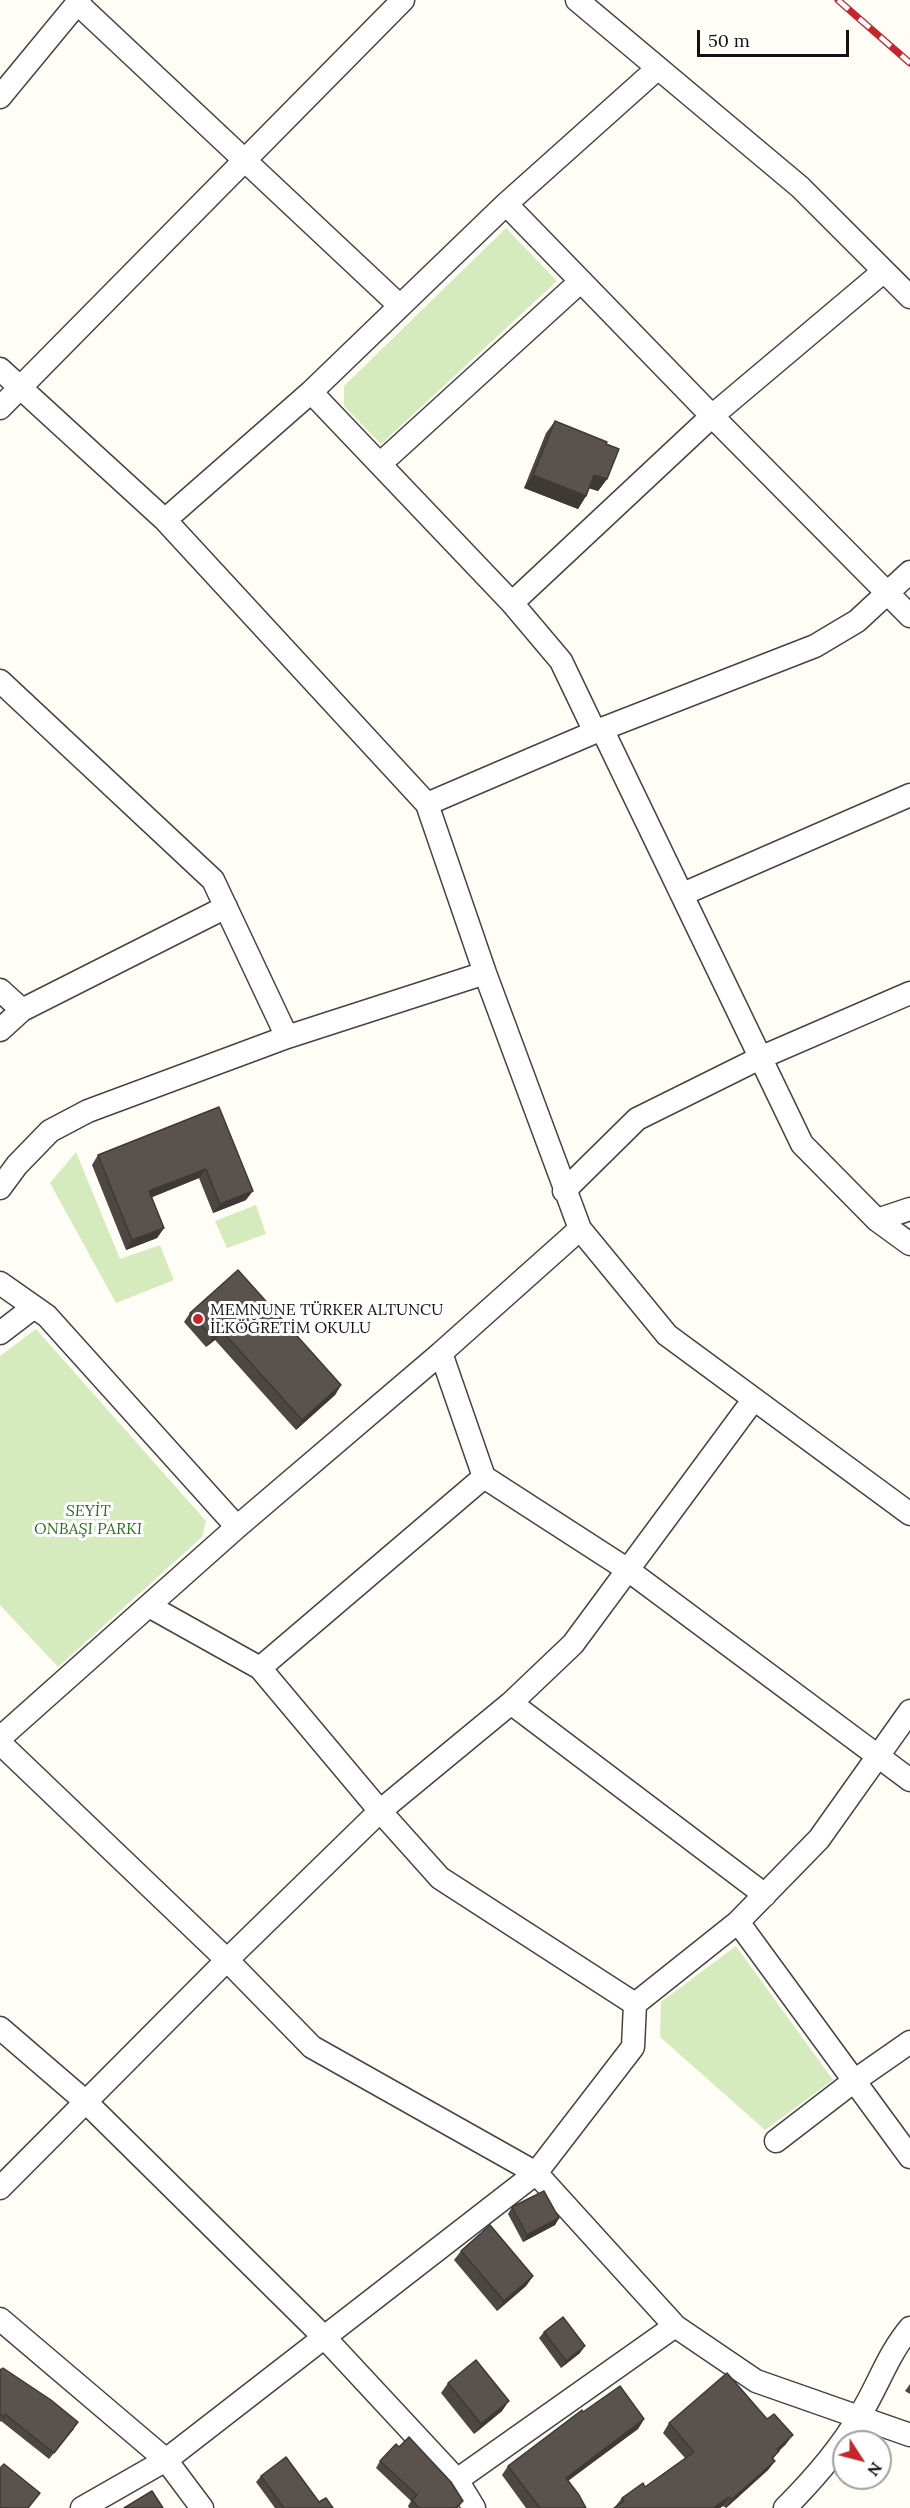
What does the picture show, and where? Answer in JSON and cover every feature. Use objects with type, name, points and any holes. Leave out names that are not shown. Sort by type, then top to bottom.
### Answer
[{"type":"street","points":[[0,408],[403,0]]},
{"type":"street","points":[[577,0],[800,187],[910,297]]},
{"type":"street","points":[[0,97],[78,2],[400,306]]},
{"type":"street","points":[[165,520],[312,392],[506,204],[658,68]]},
{"type":"street","points":[[506,204],[910,616]]},
{"type":"street","points":[[512,603],[712,416],[884,271]]},
{"type":"street","points":[[380,464],[581,281]]},
{"type":"street","points":[[0,369],[165,520],[427,804],[484,973],[580,1229],[667,1335],[910,1514]]},
{"type":"street","points":[[312,392],[512,603],[561,661],[683,894],[802,1144],[877,1220],[910,1244]]},
{"type":"street","points":[[427,804],[599,731],[815,646],[857,621],[910,572]]},
{"type":"street","points":[[0,681],[213,880],[286,1037]]},
{"type":"street","points":[[683,894],[910,795]]},
{"type":"street","points":[[0,1030],[22,1010],[226,907]]},
{"type":"street","points":[[0,1188],[17,1165],[50,1131],[88,1111],[286,1037],[484,973]]},
{"type":"street","points":[[0,990],[22,1010]]},
{"type":"street","points":[[564,1191],[637,1119],[762,1057],[910,993]]},
{"type":"street","points":[[877,1220],[910,1209]]},
{"type":"street","points":[[0,1738],[237,1527],[441,1353],[580,1229]]},
{"type":"street","points":[[0,1283],[47,1316],[237,1527]]},
{"type":"street","points":[[0,1333],[34,1307]]},
{"type":"street","points":[[441,1353],[484,1477],[628,1570],[910,1780]]},
{"type":"street","points":[[0,2188],[227,1960],[380,1811],[512,1703],[573,1644],[754,1400]]},
{"type":"street","points":[[260,1668],[484,1477]]},
{"type":"street","points":[[149,1606],[260,1668],[380,1811],[440,1878],[635,2004]]},
{"type":"street","points":[[512,1703],[765,1895]]},
{"type":"street","points":[[82,2508],[166,2460],[536,2173],[633,2047],[635,2004],[738,1922],[819,1839],[910,1711]]},
{"type":"street","points":[[0,1743],[227,1960],[312,2047],[536,2173],[675,2326],[756,2381],[910,2435]]},
{"type":"street","points":[[738,1922],[910,2157]]},
{"type":"street","points":[[0,2028],[86,2102],[325,2338],[457,2480],[474,2508]]},
{"type":"street","points":[[776,2141],[854,2081],[910,2042]]},
{"type":"street","points":[[0,2319],[166,2460],[202,2508]]},
{"type":"street","points":[[457,2480],[675,2326]]},
{"type":"street","points":[[785,2508],[814,2478],[860,2416],[896,2344],[910,2328]]},
{"type":"green space","points":[[506,228],[557,281],[381,444],[344,406],[344,386]]},
{"type":"green space","points":[[76,1152],[120,1259],[160,1245],[174,1280],[116,1303],[50,1183]]},
{"type":"green space","points":[[256,1205],[266,1234],[227,1248],[215,1221]]},
{"type":"green space","name":"SEYİT ONBAŞI PARKI","points":[[36,1329],[206,1521],[202,1537],[58,1667],[0,1605],[0,1356]]},
{"type":"green space","points":[[736,1946],[833,2080],[765,2130],[660,2037],[661,2002]]},
{"type":"building","points":[[555,421],[619,449],[607,479],[594,475],[586,496],[533,475]]},
{"type":"building","points":[[219,1107],[253,1191],[220,1204],[206,1169],[149,1191],[164,1228],[132,1240],[98,1155]]},
{"type":"building","points":[[238,1270],[341,1385],[302,1420],[221,1330],[213,1338],[190,1313]]},
{"type":"building","points":[[544,2191],[559,2218],[527,2235],[512,2207]]},
{"type":"building","points":[[490,2225],[533,2276],[504,2301],[461,2251]]},
{"type":"building","points":[[563,2317],[585,2346],[566,2361],[544,2332]]},
{"type":"building","points":[[476,2360],[509,2401],[481,2424],[448,2383]]},
{"type":"building","points":[[3,2368],[51,2400],[78,2422],[54,2453],[5,2414],[4,2417],[0,2414],[0,2369]]},
{"type":"building","points":[[727,2373],[767,2419],[774,2414],[793,2435],[777,2449],[779,2451],[772,2458],[775,2461],[732,2499],[729,2497],[713,2508],[614,2508],[624,2501],[622,2498],[643,2483],[645,2487],[694,2452],[669,2423]]},
{"type":"building","points":[[620,2386],[644,2419],[566,2478],[586,2508],[540,2508],[508,2466],[582,2410],[583,2412]]},
{"type":"building","points":[[409,2437],[451,2482],[463,2501],[455,2508],[419,2508],[412,2500],[417,2495],[380,2461],[396,2444],[399,2447]]},
{"type":"building","points":[[286,2457],[319,2502],[326,2498],[333,2508],[284,2508],[261,2476]]},
{"type":"building","points":[[4,2464],[40,2493],[28,2508],[0,2508],[0,2468]]},
{"type":"building","points":[[152,2491],[163,2508],[124,2508]]},
{"type":"railway","points":[[838,0],[910,63]]},
{"type":"place","name":"MEMNUNE TÜRKER ALTUNCU İLKÖĞRETİM OKULU","points":[[198,1319]]}]
